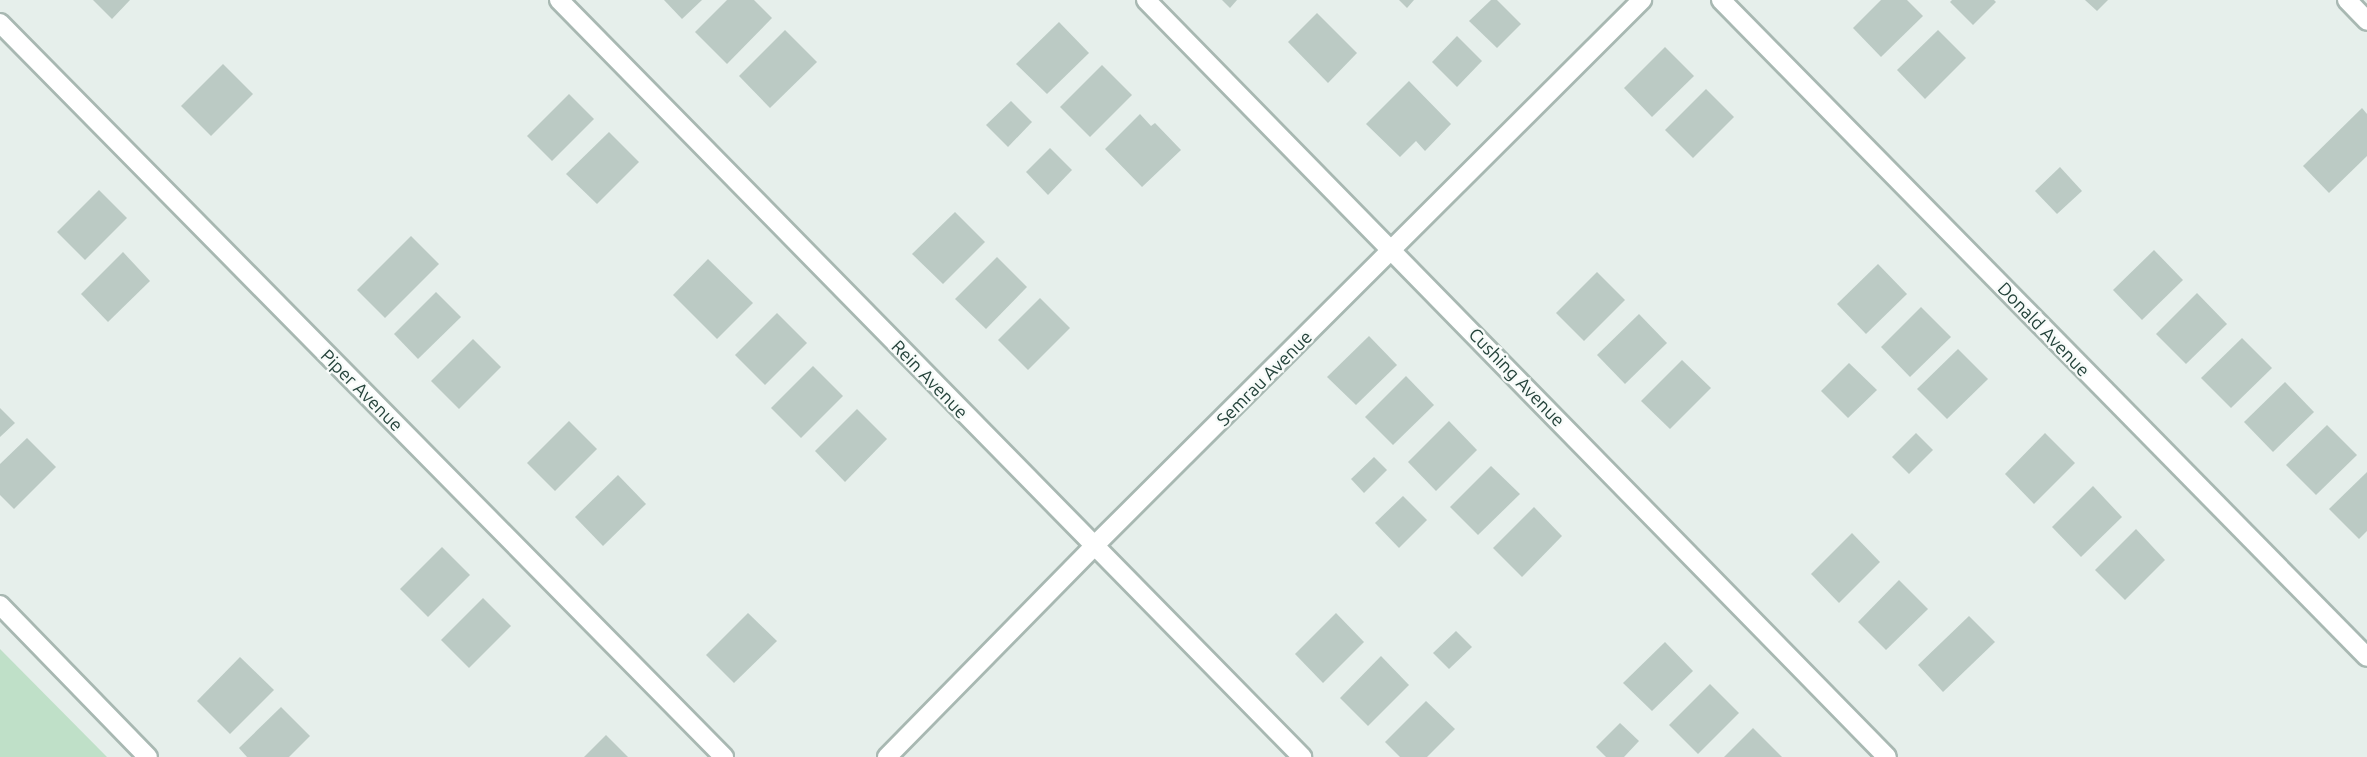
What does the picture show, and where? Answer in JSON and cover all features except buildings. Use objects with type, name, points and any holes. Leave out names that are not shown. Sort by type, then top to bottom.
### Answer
[{"type":"street","name":"Rein Avenue","points":[[559,0],[1302,757]]},
{"type":"street","name":"Cushing Avenue","points":[[1146,0],[1887,757]]},
{"type":"street","name":"Semrau Avenue","points":[[887,757],[1094,546],[1642,0]]},
{"type":"street","name":"Donald Avenue","points":[[1721,0],[2367,657]]},
{"type":"street","points":[[2347,0],[2367,21]]},
{"type":"street","name":"Piper Avenue","points":[[0,23],[724,757]]},
{"type":"street","points":[[0,605],[148,757]]},
{"type":"green space","points":[[0,649],[107,757],[0,757]]}]
